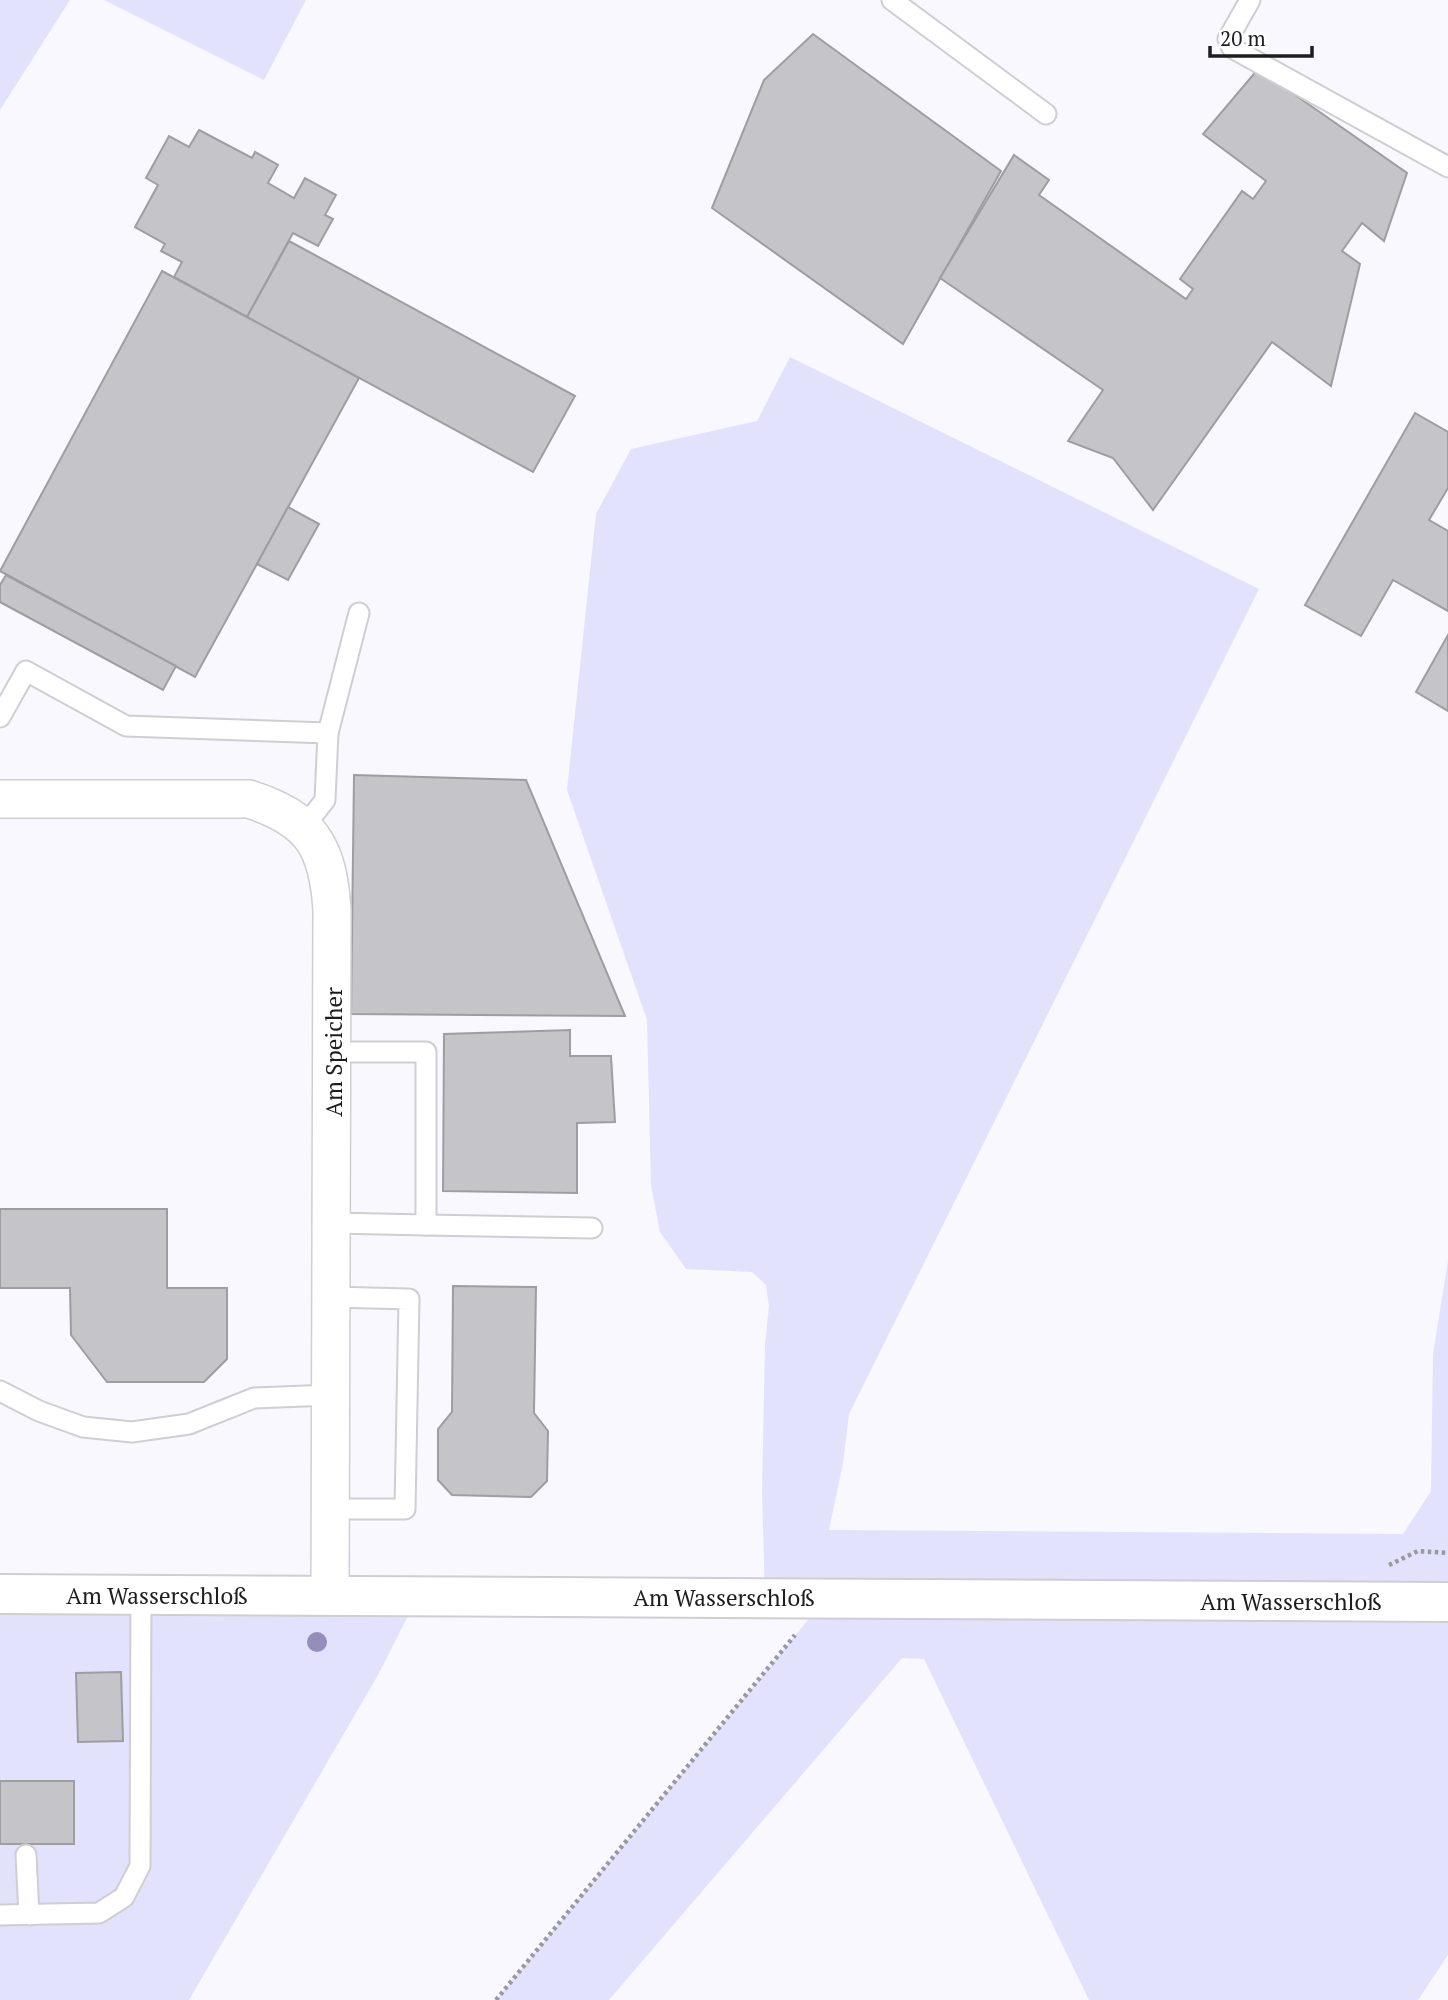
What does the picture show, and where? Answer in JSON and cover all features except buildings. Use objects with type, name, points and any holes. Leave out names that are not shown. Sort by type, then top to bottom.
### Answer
[{"type":"street","name":"Am Speicher","points":[[0,799],[249,799],[281,810],[303,828],[322,852],[330,881],[333,1052],[330,1595]]},
{"type":"street","name":"Am Wasserschloß","points":[[0,1594],[1448,1602]]},
{"type":"lane","points":[[891,0],[1045,114]]},
{"type":"lane","points":[[1250,0],[1228,39],[1232,48],[1448,167]]},
{"type":"lane","points":[[303,828],[325,800],[328,733],[359,613]]},
{"type":"lane","points":[[0,717],[26,671],[126,726],[328,733]]},
{"type":"lane","points":[[333,1052],[426,1052],[426,1225]]},
{"type":"lane","points":[[333,1223],[592,1228]]},
{"type":"lane","points":[[331,1509],[405,1509],[409,1299],[332,1297]]},
{"type":"lane","points":[[0,1391],[39,1412],[83,1427],[132,1432],[189,1424],[254,1398],[331,1395]]},
{"type":"lane","points":[[0,1915],[99,1913],[124,1897],[140,1866],[141,1594]]},
{"type":"lane","points":[[26,1855],[29,1915]]},
{"type":"path","points":[[496,2000],[827,1597]]},
{"type":"shaded area","points":[[0,0],[70,0],[0,110]]},
{"type":"shaded area","points":[[104,0],[306,0],[264,80]]},
{"type":"shaded area","points":[[790,357],[1259,589],[849,1414],[843,1463],[829,1530],[1403,1534],[1431,1491],[1433,1354],[1448,1261],[1448,1955],[1418,2000],[1089,2000],[924,1659],[902,1658],[609,2000],[496,2000],[826,1598],[765,1596],[762,1492],[765,1344],[769,1306],[766,1285],[752,1272],[686,1269],[660,1232],[651,1185],[647,1020],[567,790],[596,514],[631,449],[757,421]]},
{"type":"shaded area","points":[[0,1594],[418,1596],[378,1675],[189,2000],[0,2000]]}]
